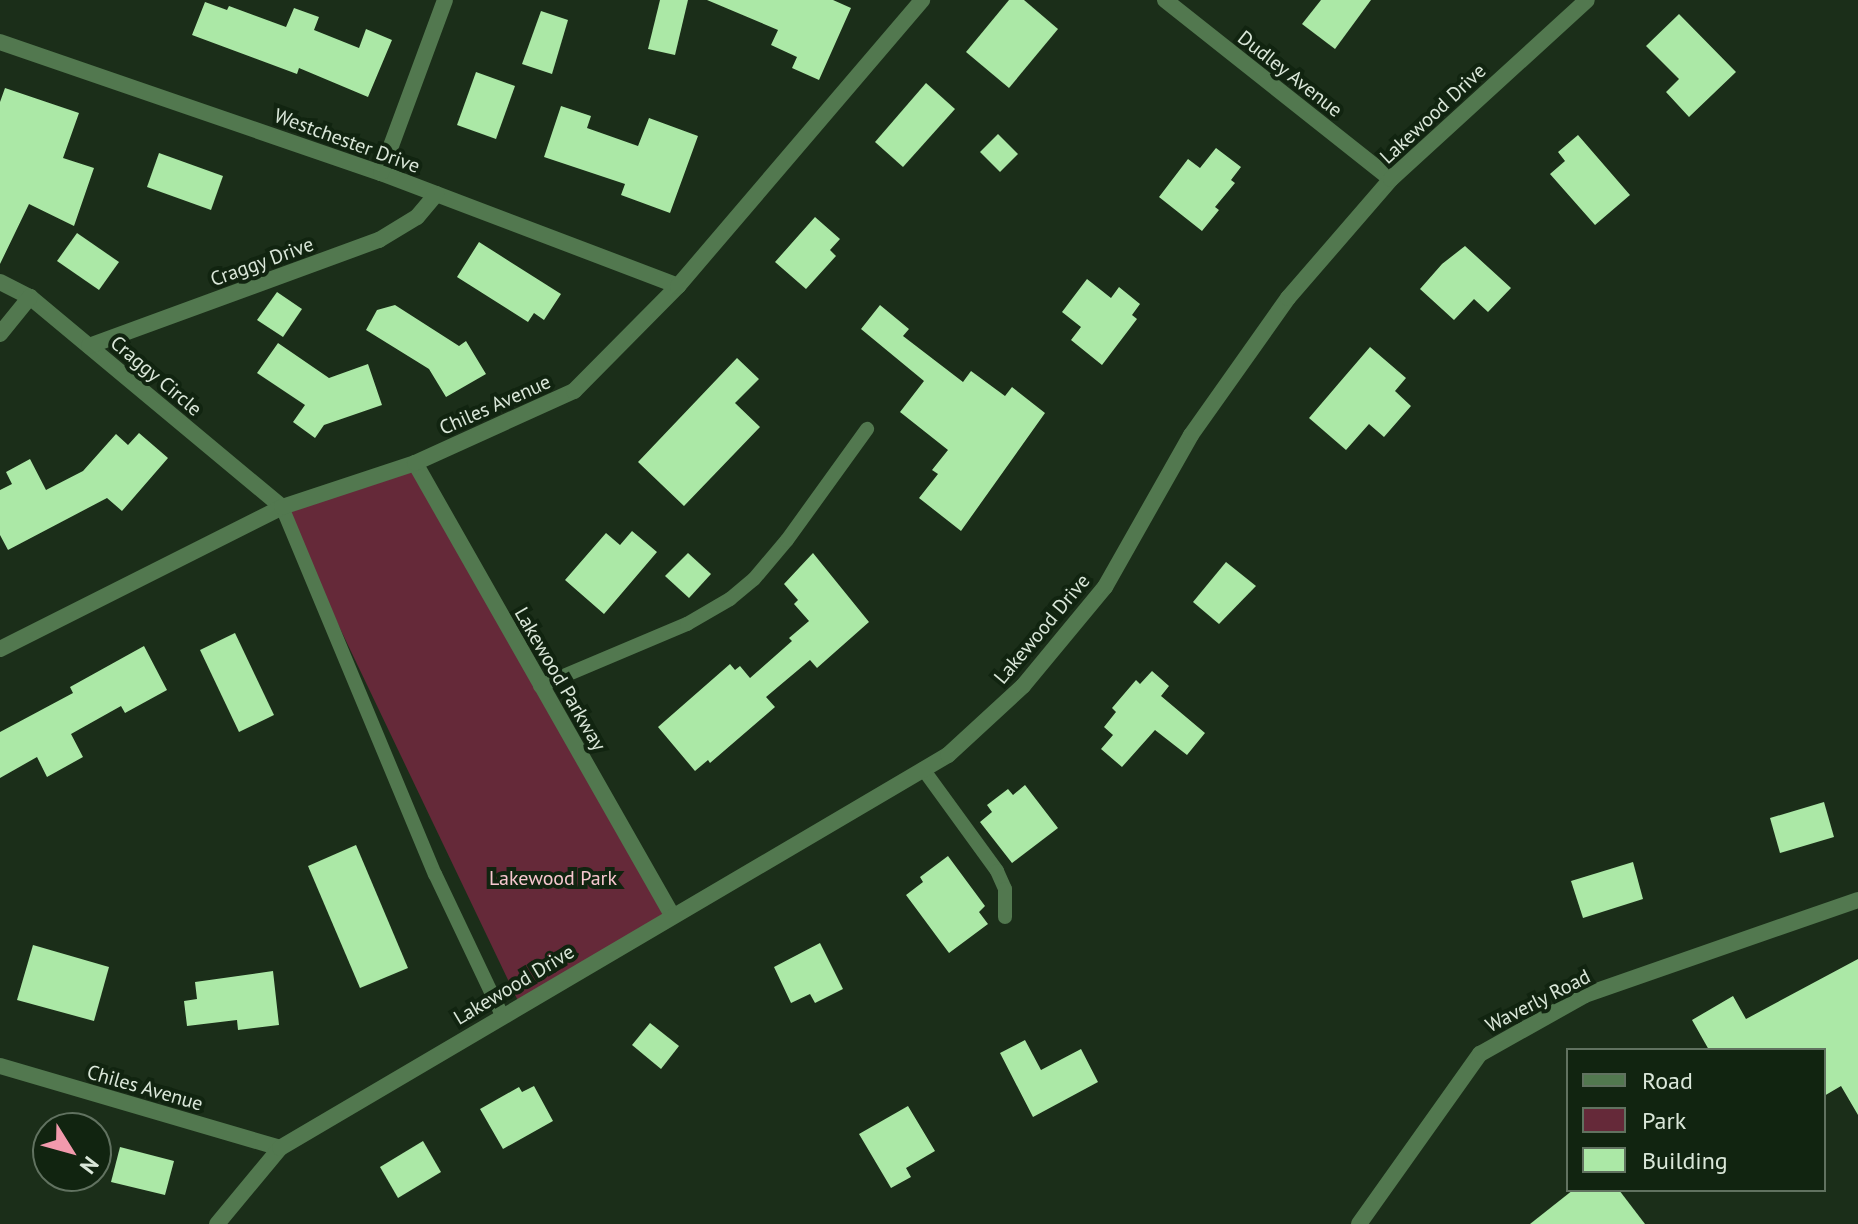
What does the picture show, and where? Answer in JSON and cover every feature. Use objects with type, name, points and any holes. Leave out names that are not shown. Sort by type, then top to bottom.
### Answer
[{"type":"street","points":[[381,173],[445,0]]},
{"type":"street","name":"Chiles Avenue","points":[[0,649],[282,507],[415,463],[574,391],[678,286],[922,0]]},
{"type":"street","name":"Dudley Avenue","points":[[1165,0],[1391,179]]},
{"type":"street","name":"Lakewood Drive","points":[[217,1224],[280,1148],[948,755],[1023,686],[1105,587],[1191,435],[1288,298],[1391,179],[1587,0]]},
{"type":"street","name":"Westchester Drive","points":[[0,42],[381,173],[678,286]]},
{"type":"street","name":"Craggy Drive","points":[[89,346],[379,240],[417,217],[436,194]]},
{"type":"street","name":"Craggy Circle","points":[[0,282],[30,297],[282,507]]},
{"type":"street","points":[[0,334],[30,297]]},
{"type":"street","name":"Lakewood Parkway","points":[[415,463],[672,915]]},
{"type":"street","name":"Waverly Road","points":[[1359,1224],[1480,1054],[1585,995],[1858,900]]},
{"type":"street","name":"Chiles Avenue","points":[[0,1066],[280,1148]]},
{"type":"lane","points":[[540,686],[687,624],[730,599],[754,579],[787,540],[867,429]]},
{"type":"lane","points":[[282,507],[435,874],[502,1015]]},
{"type":"lane","points":[[923,769],[997,871],[1005,889],[1005,917]]},
{"type":"green space","name":"Lakewood Park","points":[[415,463],[672,915],[520,1005],[282,507]]},
{"type":"building","points":[[660,0],[688,0],[675,55],[648,49]]},
{"type":"building","points":[[707,0],[833,0],[851,8],[819,80],[792,68],[797,57],[771,45],[778,30]]},
{"type":"building","points":[[1009,0],[1024,0],[1058,29],[1009,88],[966,52]]},
{"type":"building","points":[[1321,0],[1371,0],[1335,49],[1302,24]]},
{"type":"building","points":[[205,2],[227,10],[229,6],[286,27],[294,8],[319,17],[314,30],[359,48],[366,29],[392,40],[368,97],[299,68],[297,74],[192,35]]},
{"type":"building","points":[[541,11],[568,20],[552,74],[522,64]]},
{"type":"building","points":[[1679,14],[1736,72],[1689,117],[1666,92],[1679,79],[1646,46]]},
{"type":"building","points":[[476,72],[515,86],[496,139],[457,125]]},
{"type":"building","points":[[926,83],[955,109],[903,167],[875,142]]},
{"type":"building","points":[[5,88],[79,113],[63,158],[94,168],[74,226],[29,204],[0,264],[0,102]]},
{"type":"building","points":[[561,106],[591,116],[587,128],[638,146],[649,118],[698,136],[670,213],[621,195],[625,184],[544,157]]},
{"type":"building","points":[[998,134],[1018,154],[1000,172],[980,152]]},
{"type":"building","points":[[1578,135],[1630,195],[1595,225],[1550,174],[1565,161],[1558,152]]},
{"type":"building","points":[[1216,148],[1241,167],[1231,180],[1235,183],[1215,207],[1219,210],[1202,231],[1159,197],[1188,159],[1200,168]]},
{"type":"building","points":[[159,153],[223,176],[211,210],[147,187]]},
{"type":"building","points":[[815,217],[840,239],[830,250],[836,256],[806,289],[775,262]]},
{"type":"building","points":[[77,233],[119,262],[99,290],[57,261]]},
{"type":"building","points":[[479,242],[561,294],[544,320],[534,313],[528,322],[457,277]]},
{"type":"building","points":[[1465,246],[1511,288],[1488,312],[1474,299],[1454,320],[1420,289],[1442,264]]},
{"type":"building","points":[[1087,279],[1111,298],[1119,287],[1140,304],[1132,315],[1137,319],[1102,365],[1071,340],[1081,327],[1062,312]]},
{"type":"building","points":[[277,292],[302,309],[283,337],[257,320]]},
{"type":"building","points":[[395,305],[459,346],[466,341],[486,374],[446,397],[429,369],[366,330],[377,310]]},
{"type":"building","points":[[880,305],[909,329],[903,336],[963,382],[971,371],[1005,396],[1012,387],[1045,413],[961,531],[919,498],[938,474],[932,470],[948,450],[900,412],[924,381],[861,329]]},
{"type":"building","points":[[278,343],[329,378],[368,364],[382,405],[324,425],[315,438],[293,422],[305,405],[257,373]]},
{"type":"building","points":[[1370,347],[1406,378],[1395,391],[1411,406],[1384,437],[1369,424],[1346,450],[1309,418]]},
{"type":"building","points":[[737,358],[759,379],[735,403],[760,427],[684,506],[638,462]]},
{"type":"building","points":[[139,433],[168,458],[122,511],[107,498],[8,550],[0,535],[0,490],[12,484],[6,472],[30,459],[46,490],[83,471],[116,434],[128,445]]},
{"type":"building","points":[[632,531],[657,552],[604,614],[565,580],[606,533],[620,545]]},
{"type":"building","points":[[688,553],[711,574],[689,598],[665,576]]},
{"type":"building","points":[[813,553],[869,622],[817,668],[810,660],[766,697],[775,707],[710,763],[708,760],[695,771],[658,727],[730,664],[735,670],[740,666],[750,678],[792,641],[789,638],[809,621],[794,604],[798,600],[784,584]]},
{"type":"building","points":[[1226,562],[1256,586],[1219,624],[1193,602]]},
{"type":"building","points":[[235,633],[274,715],[239,732],[200,650]]},
{"type":"building","points":[[144,646],[167,690],[125,713],[121,706],[71,734],[83,757],[47,777],[37,757],[0,778],[0,732],[73,693],[70,687]]},
{"type":"building","points":[[1152,671],[1169,686],[1161,696],[1205,733],[1187,755],[1155,730],[1122,767],[1101,749],[1113,735],[1104,727],[1116,712],[1112,708],[1136,680],[1140,684]]},
{"type":"building","points":[[1025,785],[1058,828],[1012,863],[980,822],[992,812],[987,805],[1008,789],[1013,795]]},
{"type":"building","points":[[1824,802],[1834,837],[1780,853],[1770,818]]},
{"type":"building","points":[[356,845],[408,968],[360,988],[308,866]]},
{"type":"building","points":[[948,856],[985,906],[979,912],[988,924],[949,953],[906,895],[923,882],[920,877]]},
{"type":"building","points":[[1633,862],[1643,899],[1583,918],[1571,881]]},
{"type":"building","points":[[820,943],[843,989],[815,1003],[810,994],[791,1003],[774,967]]},
{"type":"building","points":[[33,945],[109,967],[94,1021],[17,1000]]},
{"type":"building","points":[[1858,959],[1858,1115],[1841,1086],[1826,1095],[1826,1048],[1708,1048],[1692,1020],[1733,996],[1746,1019]]},
{"type":"building","points":[[273,971],[279,1025],[238,1030],[237,1020],[187,1026],[184,1001],[197,999],[195,982]]},
{"type":"building","points":[[650,1023],[679,1046],[661,1069],[632,1045]]},
{"type":"building","points":[[1025,1040],[1041,1070],[1081,1049],[1098,1082],[1033,1117],[1000,1053]]},
{"type":"building","points":[[534,1086],[553,1121],[503,1149],[480,1109],[519,1087],[522,1092]]},
{"type":"building","points":[[908,1106],[935,1151],[906,1168],[911,1177],[891,1188],[859,1134]]},
{"type":"building","points":[[423,1141],[441,1172],[398,1198],[380,1167]]},
{"type":"building","points":[[120,1147],[174,1161],[165,1195],[112,1182]]},
{"type":"building","points":[[1570,1192],[1621,1192],[1645,1224],[1530,1224]]}]
